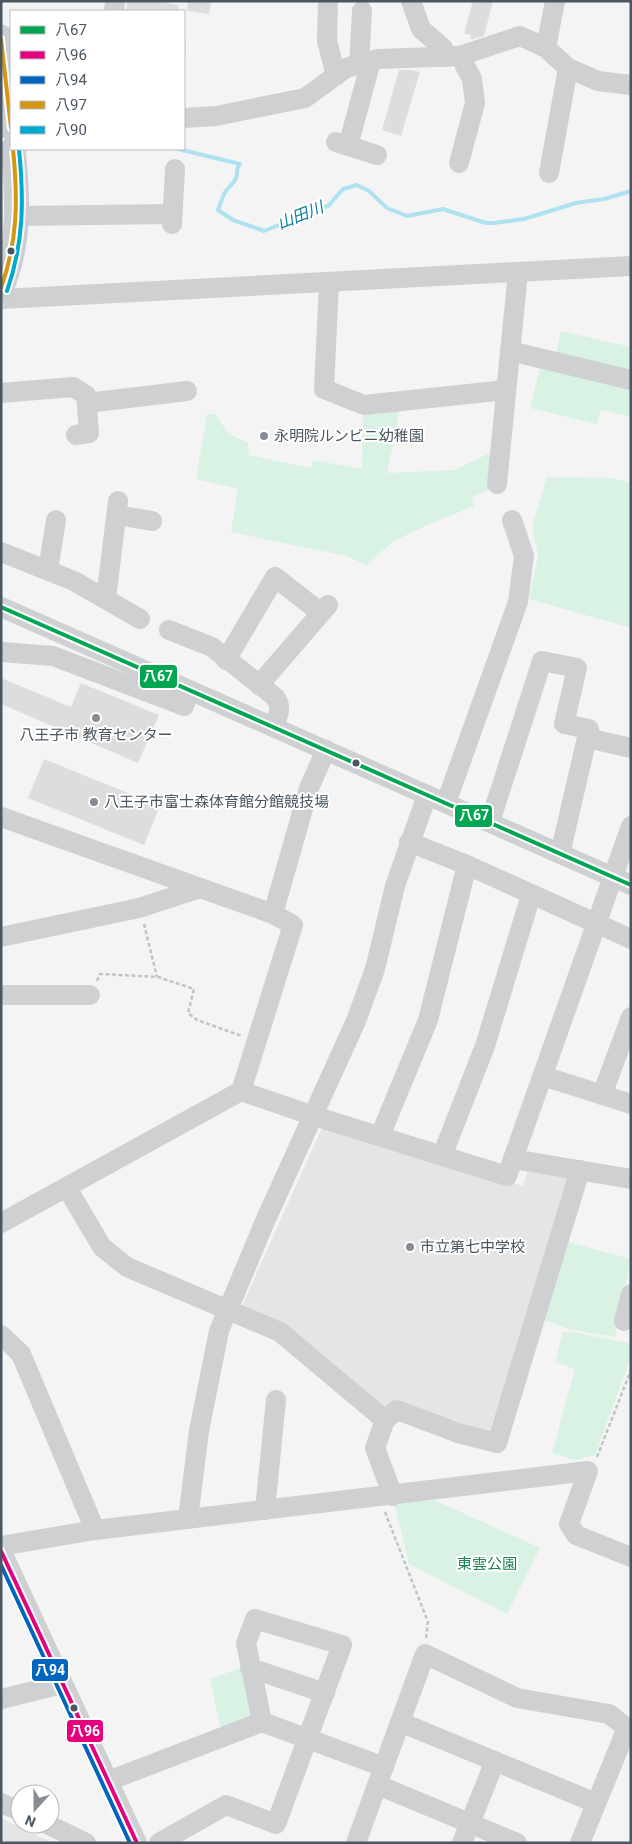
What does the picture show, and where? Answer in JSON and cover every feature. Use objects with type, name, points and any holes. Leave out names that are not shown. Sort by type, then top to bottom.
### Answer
[{"type":"main road","points":[[1,37],[10,113]]},
{"type":"main road","points":[[1,288],[14,246],[18,216],[14,154]]},
{"type":"street","points":[[328,1],[327,40],[336,76]]},
{"type":"street","points":[[411,1],[421,29],[453,57],[472,79],[475,104],[459,163]]},
{"type":"street","points":[[546,48],[554,1]]},
{"type":"street","points":[[362,11],[365,63],[342,144],[377,155]]},
{"type":"street","points":[[185,118],[216,116],[305,98],[346,68],[378,59],[453,57],[520,36],[546,48],[568,68],[598,81],[631,85]]},
{"type":"street","points":[[549,173],[568,68]]},
{"type":"street","points":[[18,216],[172,219],[174,167]]},
{"type":"street","points":[[1,299],[631,266]]},
{"type":"street","points":[[497,484],[518,272]]},
{"type":"street","points":[[329,283],[324,389],[364,405],[506,390]]},
{"type":"street","points":[[510,351],[631,380]]},
{"type":"street","points":[[1,393],[73,387],[86,396],[89,434],[76,435]]},
{"type":"street","points":[[86,403],[188,391]]},
{"type":"street","points":[[106,599],[118,508],[152,521]]},
{"type":"street","points":[[48,570],[56,520]]},
{"type":"street","points":[[446,803],[518,602],[524,556],[512,520]]},
{"type":"street","points":[[1,552],[74,581],[140,619]]},
{"type":"street","points":[[226,660],[275,577],[324,609],[259,685]]},
{"type":"street","points":[[1,607],[631,886]]},
{"type":"street","points":[[169,630],[212,647],[275,697],[280,703],[280,710],[273,727]]},
{"type":"street","points":[[1,652],[53,656],[184,706],[190,691]]},
{"type":"street","points":[[490,822],[542,661],[577,668],[564,724],[589,729],[560,854]]},
{"type":"street","points":[[587,738],[631,748]]},
{"type":"street","points":[[273,914],[309,788],[326,750]]},
{"type":"street","points":[[188,1519],[200,1431],[219,1331],[266,1219],[356,1022],[375,969],[395,886],[427,795]]},
{"type":"street","points":[[1,817],[273,914],[293,925],[241,1091],[1,1223]]},
{"type":"street","points":[[241,1091],[314,1116],[507,1176],[612,877],[630,831]]},
{"type":"street","points":[[409,842],[467,865],[631,939]]},
{"type":"street","points":[[380,1136],[428,1020],[467,865]]},
{"type":"street","points":[[1,938],[139,908],[200,888]]},
{"type":"street","points":[[442,1156],[485,1046],[531,895]]},
{"type":"street","points":[[1,995],[90,995]]},
{"type":"street","points":[[602,1095],[631,1017]]},
{"type":"street","points":[[543,1076],[631,1104]]},
{"type":"street","points":[[514,1159],[631,1180]]},
{"type":"street","points":[[386,1496],[375,1448],[385,1420],[397,1410],[458,1433],[497,1443],[580,1170]]},
{"type":"street","points":[[67,1188],[102,1248],[127,1267],[280,1332],[385,1420]]},
{"type":"street","points":[[624,1321],[631,1294]]},
{"type":"street","points":[[1,1335],[21,1354],[95,1530]]},
{"type":"street","points":[[265,1510],[276,1400]]},
{"type":"street","points":[[1,1546],[95,1530],[588,1472],[569,1524],[576,1535],[631,1557]]},
{"type":"street","points":[[1,1550],[137,1843]]},
{"type":"street","points":[[160,1843],[226,1805],[276,1824],[342,1645],[255,1619],[246,1643],[262,1722]]},
{"type":"street","points":[[356,1843],[424,1654],[517,1698],[609,1714],[627,1728],[580,1843]]},
{"type":"street","points":[[250,1668],[325,1692]]},
{"type":"street","points":[[1,1699],[62,1684]]},
{"type":"street","points":[[108,1782],[262,1722],[308,1739],[470,1823],[517,1843]]},
{"type":"street","points":[[400,1722],[596,1803]]},
{"type":"street","points":[[462,1843],[495,1761]]},
{"type":"street","points":[[60,1831],[86,1843]]},
{"type":"path","points":[[139,908],[158,977]]},
{"type":"path","points":[[90,995],[100,974],[158,977],[194,989],[188,1013],[197,1020],[257,1042]]},
{"type":"path","points":[[588,1472],[591,1472],[631,1370]]},
{"type":"path","points":[[386,1496],[428,1622],[424,1654]]},
{"type":"shaded area","name":"市立第七中学校","points":[[327,1126],[523,1186],[529,1166],[574,1180],[488,1435],[381,1415],[241,1308],[321,1130]]},
{"type":"shaded area","points":[[1,1818],[10,1822],[10,1834],[34,1834],[53,1843],[1,1843]]},
{"type":"green space","points":[[561,331],[631,347],[631,374],[555,357]]},
{"type":"green space","points":[[541,364],[631,386],[631,417],[601,410],[597,424],[530,408]]},
{"type":"green space","points":[[400,408],[387,473],[454,470],[492,452],[490,489],[471,497],[474,506],[392,542],[367,565],[346,556],[231,532],[238,489],[196,479],[207,414],[215,414],[229,434],[248,443],[249,455],[311,468],[313,460],[362,469],[363,411]]},
{"type":"green space","points":[[547,477],[612,478],[631,483],[631,628],[529,599],[538,556],[532,526]]},
{"type":"green space","points":[[568,1242],[631,1259],[615,1337],[569,1329],[543,1320]]},
{"type":"green space","points":[[563,1332],[631,1343],[631,1357],[595,1455],[576,1460],[552,1453],[575,1369],[555,1362]]},
{"type":"green space","name":"東雲公園","points":[[434,1500],[540,1548],[507,1614],[409,1564],[394,1502]]},
{"type":"green space","points":[[245,1666],[255,1715],[221,1730],[210,1679]]},
{"type":"building","points":[[127,1],[154,1],[179,5],[178,10],[126,10]]},
{"type":"building","points":[[188,1],[211,1],[209,14],[187,11]]},
{"type":"building","points":[[473,1],[493,1],[484,36],[470,39],[471,35],[464,34]]},
{"type":"building","points":[[399,70],[420,72],[401,136],[382,130]]},
{"type":"building","name":"八王子市 教育センター","points":[[1,678],[71,707],[81,683],[159,715],[138,763],[1,704]]},
{"type":"building","name":"八王子市富士森体育館分館競技場","points":[[44,759],[160,806],[144,845],[28,798]]},
{"type":"waterway","name":"山田川","points":[[182,150],[240,164],[237,169],[237,177],[224,194],[218,210],[233,220],[264,231],[284,223],[293,216],[328,206],[343,189],[357,185],[369,191],[387,208],[407,216],[443,209],[486,223],[524,219],[576,203],[604,199],[631,191]]},
{"type":"transit line","name":"八97","points":[[1,39],[10,119]]},
{"type":"transit line","name":"八97","points":[[1,288],[14,236],[16,185],[13,150]]},
{"type":"transit line","name":"八90","points":[[7,291],[13,273],[20,238],[22,186],[19,150]]},
{"type":"transit line","name":"八67","points":[[1,607],[631,885]]},
{"type":"transit line","name":"八96","points":[[1,1551],[137,1843]]},
{"type":"transit line","name":"八94","points":[[1,1565],[130,1843]]},
{"type":"place","name":"永明院ルンビニ幼稚園","points":[[264,436]]},
{"type":"place","name":"八王子市 教育センター","points":[[96,718]]},
{"type":"place","name":"八王子市富士森体育館分館競技場","points":[[94,802]]},
{"type":"place","name":"市立第七中学校","points":[[410,1247]]}]
